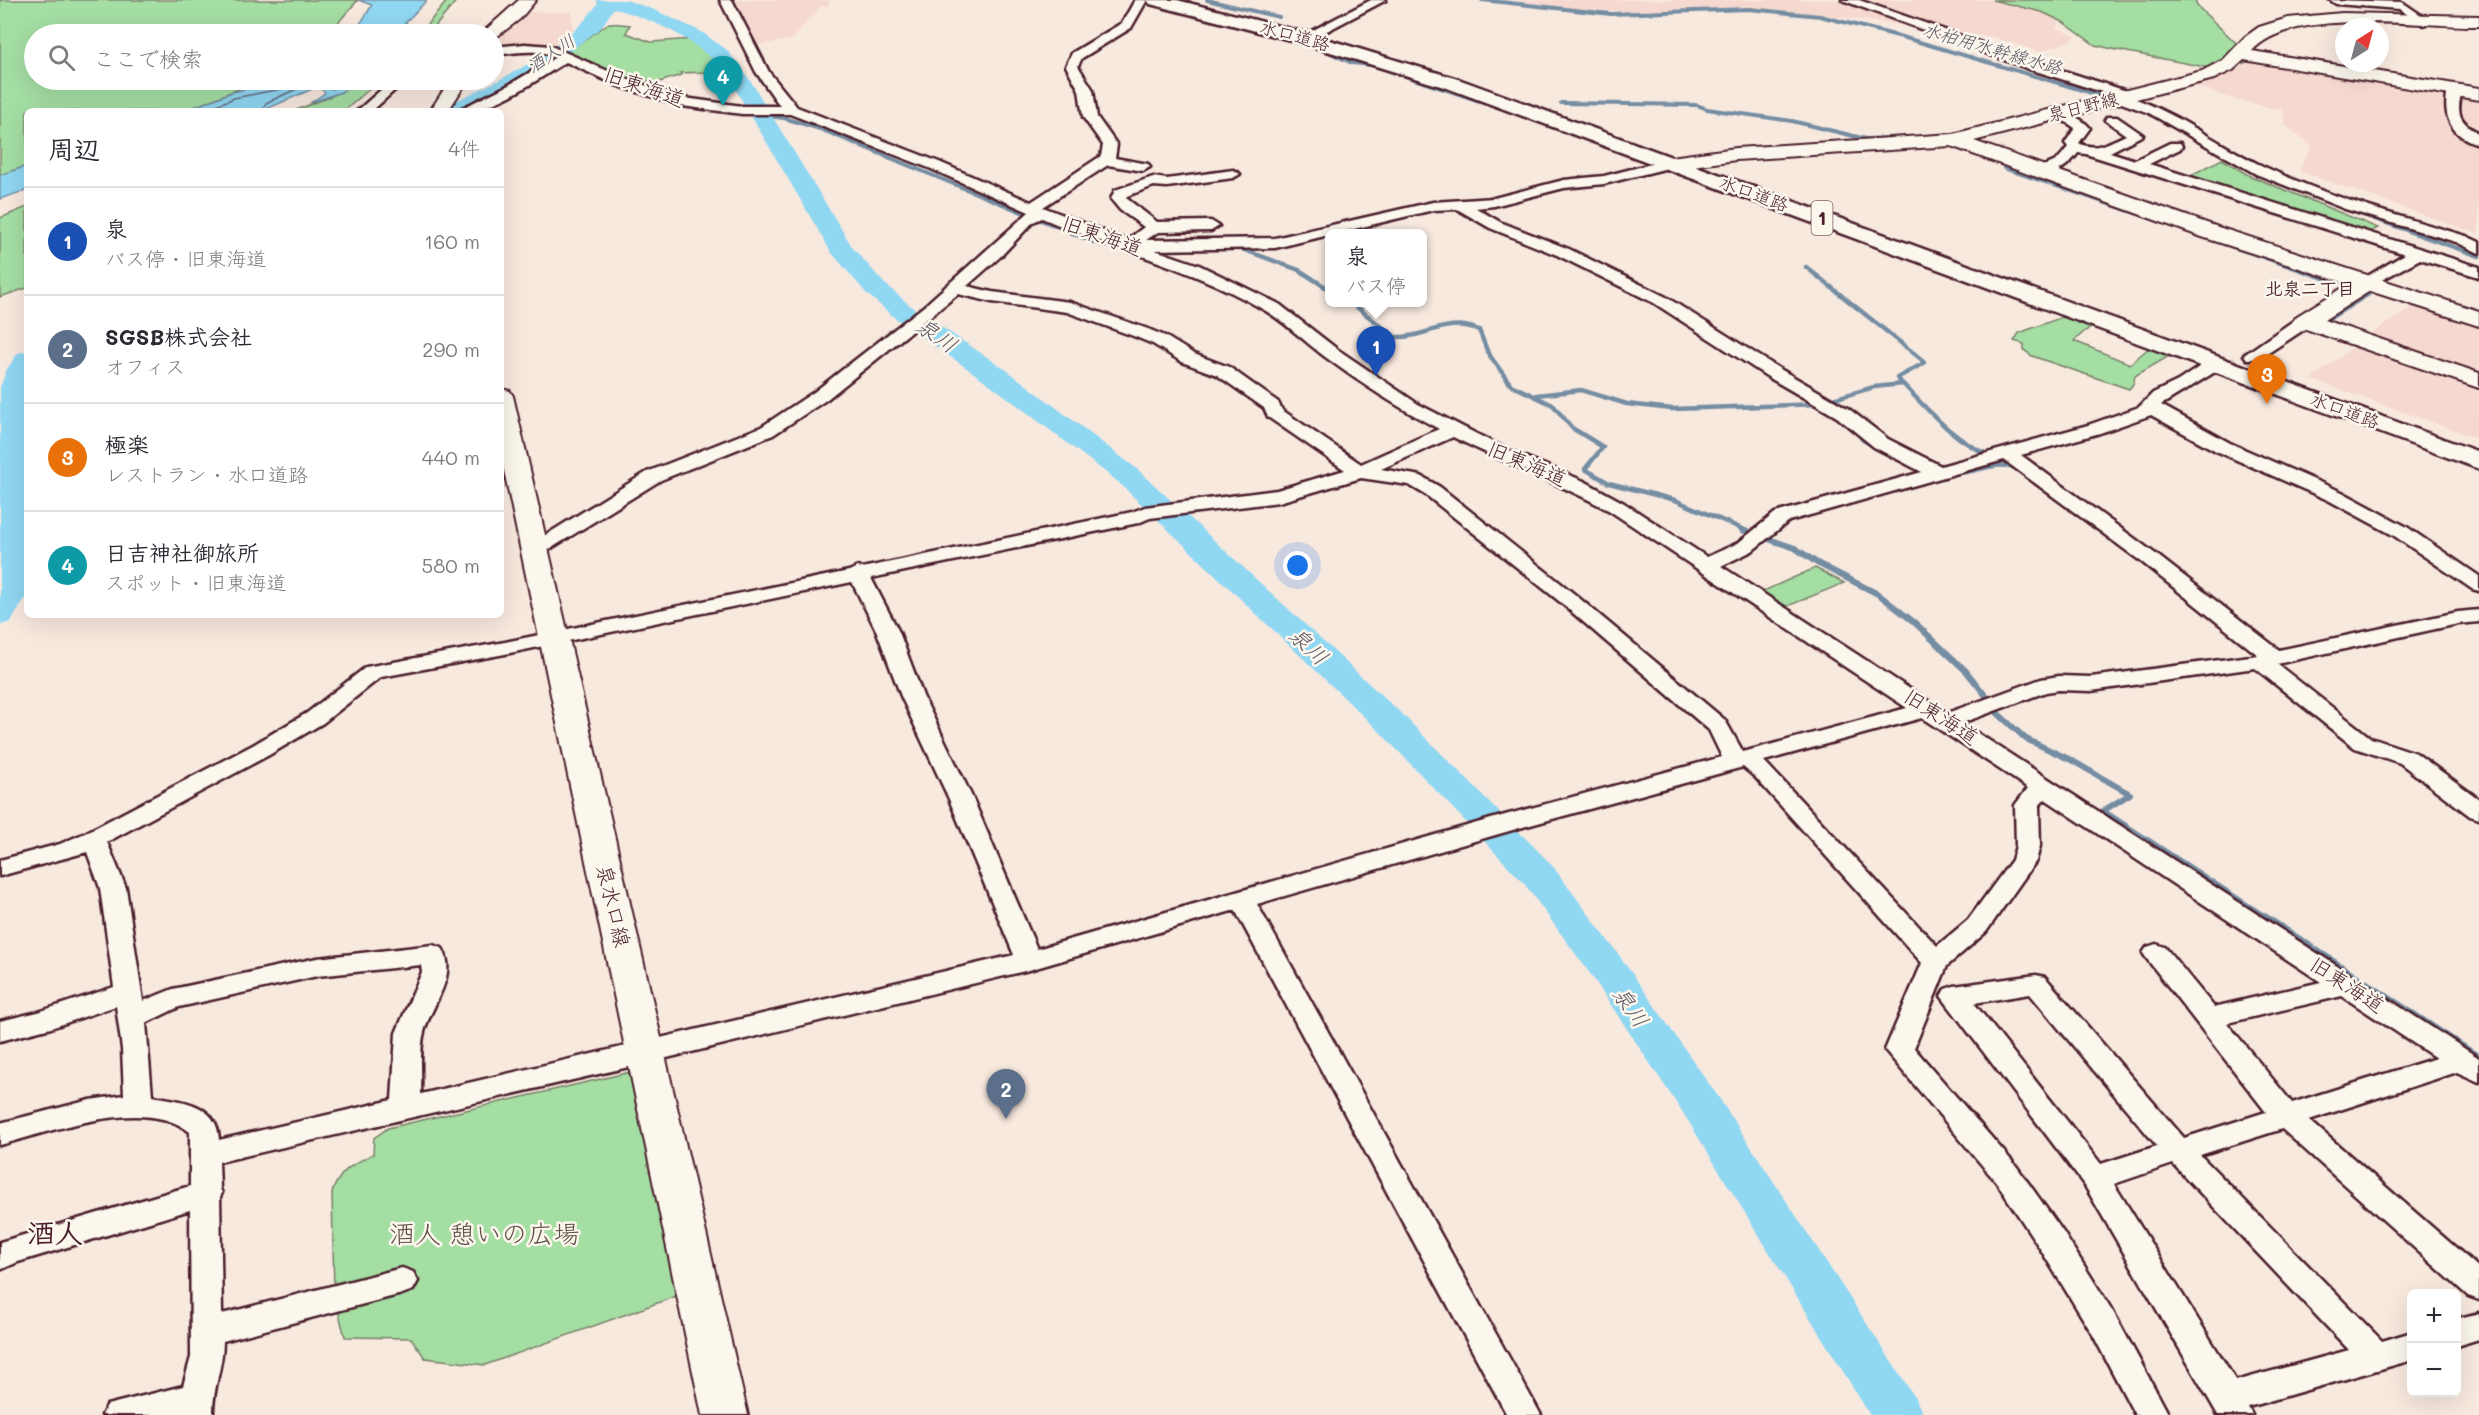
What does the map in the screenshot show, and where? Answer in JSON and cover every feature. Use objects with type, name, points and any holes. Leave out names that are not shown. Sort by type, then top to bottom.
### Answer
[{"type":"highway","name":"水口道路","points":[[1156,0],[1310,35],[1454,84],[2479,461]]},
{"type":"highway","name":"水口道路","points":[[1187,0],[1458,77],[2479,448]]},
{"type":"main road","points":[[502,24],[528,0]]},
{"type":"main road","name":"泉日野線","points":[[1671,163],[1736,154],[1953,140],[2208,75],[2230,64],[2255,36],[2267,30],[2305,21],[2359,18],[2479,21]]},
{"type":"main road","points":[[2239,54],[2479,94]]},
{"type":"main road","points":[[441,108],[453,90]]},
{"type":"main road","points":[[1953,140],[2210,232],[2479,319]]},
{"type":"main road","points":[[2305,321],[2367,283]]},
{"type":"main road","points":[[2305,321],[2479,381]]},
{"type":"main road","name":"泉水口線","points":[[504,410],[725,1415]]},
{"type":"street","points":[[726,0],[767,81],[786,110]]},
{"type":"street","points":[[535,550],[654,476],[767,431],[820,396],[926,313],[995,253],[1051,197],[1105,160],[1109,155],[1110,145],[1090,117],[1086,90],[1072,66],[1077,56],[1127,25],[1141,0]]},
{"type":"street","points":[[1310,35],[1380,0]]},
{"type":"street","points":[[1848,0],[2125,97],[2154,110],[2261,171],[2350,206],[2461,239],[2479,248]]},
{"type":"street","points":[[2336,0],[2402,3],[2424,21]]},
{"type":"street","name":"旧東海道","points":[[504,50],[525,48],[560,53],[621,82],[668,98],[742,110],[786,110],[934,165],[1033,214],[1193,268],[1273,308],[1412,408],[1501,454],[1576,485],[1607,501],[2470,1066]]},
{"type":"street","points":[[470,108],[512,89],[560,53]]},
{"type":"street","points":[[367,108],[388,90]]},
{"type":"street","points":[[2456,90],[2450,108],[2454,120],[2463,130],[2479,140]]},
{"type":"street","points":[[2140,112],[2264,181],[2342,213],[2479,261]]},
{"type":"street","points":[[2054,114],[2071,119],[2083,128],[2072,143],[2076,148],[2479,272]]},
{"type":"street","points":[[2097,153],[2136,135],[2112,120]]},
{"type":"street","points":[[2093,136],[2157,155]]},
{"type":"street","points":[[2136,165],[2175,146]]},
{"type":"street","points":[[2038,172],[2063,163],[2071,150],[2076,148]]},
{"type":"street","points":[[1105,160],[1143,166]]},
{"type":"street","points":[[1334,229],[1422,208],[1494,202],[1564,184],[1604,180],[1671,163]]},
{"type":"street","points":[[1211,226],[1155,226],[1125,207],[1118,199],[1120,193],[1153,180],[1167,183],[1233,174]]},
{"type":"street","points":[[1459,204],[1495,225],[1563,252],[1660,300],[1774,373],[1843,413],[1881,443],[1939,473]]},
{"type":"street","points":[[1129,246],[1155,226]]},
{"type":"street","points":[[1129,246],[1275,243],[1325,231]]},
{"type":"street","points":[[2367,283],[2418,253]]},
{"type":"street","points":[[955,288],[992,297],[1070,307],[1159,340],[1188,358],[1223,371],[1241,382],[1272,406],[1274,413],[1360,472],[1414,480],[1433,491],[1566,597],[1717,725],[1742,760],[1763,772],[1936,961]]},
{"type":"street","points":[[2253,355],[2305,321]]},
{"type":"street","points":[[1707,565],[1745,547],[1782,517],[2094,429],[2150,410],[2159,397],[2221,368]]},
{"type":"street","points":[[2150,410],[2223,447],[2354,506],[2400,531],[2479,585]]},
{"type":"street","points":[[0,868],[68,850],[93,839],[261,750],[306,723],[374,672],[505,648],[858,573],[1138,517],[1144,513],[1279,496],[1360,472],[1453,430]]},
{"type":"street","points":[[2006,453],[2150,559],[2267,660],[2283,681],[2363,743],[2408,758],[2479,811]]},
{"type":"street","points":[[858,573],[888,633],[912,696],[961,799],[1029,961]]},
{"type":"street","points":[[206,1154],[646,1053],[1029,961],[1514,821],[1742,760],[1937,715],[2041,686],[2059,683],[2097,684],[2267,660],[2458,618],[2479,616]]},
{"type":"street","points":[[2043,785],[2027,805],[2028,846],[2024,861],[2016,876],[1977,926],[1936,961],[1899,1050],[2007,1175],[2104,1324],[2152,1415]]},
{"type":"street","points":[[93,839],[113,888],[136,1049],[138,1104]]},
{"type":"street","points":[[1242,900],[1524,1415]]},
{"type":"street","points":[[2156,953],[2286,1116],[2479,1287]]},
{"type":"street","points":[[132,1019],[173,999],[295,972],[433,954],[435,972],[410,1034],[406,1108]]},
{"type":"street","points":[[2376,1356],[2178,1151],[2036,984],[1953,996],[2095,1178],[2231,1406],[2407,1347]]},
{"type":"street","points":[[2208,1018],[2347,985]]},
{"type":"street","points":[[0,1031],[40,1021],[128,992]]},
{"type":"street","points":[[2095,1178],[2286,1116],[2470,1066]]},
{"type":"street","points":[[0,1134],[90,1111],[138,1104],[186,1113],[204,1127],[207,1193],[207,1357],[196,1406],[118,1415]]},
{"type":"street","points":[[0,1257],[9,1252],[207,1193]]},
{"type":"street","points":[[207,1332],[402,1281]]},
{"type":"street","points":[[2461,1332],[2479,1326]]},
{"type":"shaded area","points":[[736,0],[829,0],[828,6],[820,7],[791,40],[757,45]]},
{"type":"shaded area","points":[[1512,0],[2067,0],[2056,28],[2076,36],[2068,42],[2039,52],[1994,37],[1776,9],[1658,13],[1566,8]]},
{"type":"shaded area","points":[[526,12],[572,12],[573,29],[566,37],[547,47],[504,49],[504,29]]},
{"type":"shaded area","points":[[2255,60],[2479,98],[2479,234],[2299,171],[2312,146],[2285,125],[2283,110],[2239,101],[2191,85],[2231,72]]},
{"type":"shaded area","points":[[2414,306],[2479,327],[2479,439],[2311,379],[2366,337]]},
{"type":"green space","points":[[0,0],[358,0],[337,24],[24,24],[24,90],[236,90],[191,108],[24,108],[24,167],[0,175]]},
{"type":"green space","points":[[448,0],[457,0],[437,24],[428,24]]},
{"type":"green space","points":[[1992,0],[2195,0],[2197,6],[2250,56],[2248,62],[2225,69],[2117,50],[2095,45],[2063,22],[2042,12]]},
{"type":"green space","points":[[609,23],[630,25],[626,33],[651,42],[694,39],[719,61],[710,72],[680,73],[682,75],[653,84],[646,80],[644,84],[615,75],[567,52]]},
{"type":"green space","points":[[368,90],[347,108],[301,108],[341,92]]},
{"type":"green space","points":[[2222,159],[2248,175],[2378,228],[2365,234],[2185,178]]},
{"type":"green space","points":[[24,208],[24,289],[0,297],[0,218]]},
{"type":"green space","points":[[2065,316],[2095,326],[2074,341],[2130,364],[2150,347],[2171,355],[2135,376],[2129,389],[2032,356],[2024,350],[2024,344],[2014,341],[2019,333]]},
{"type":"green space","points":[[1815,568],[1844,583],[1783,608],[1759,593]]},
{"type":"green space","name":"酒人 憩いの広場","points":[[635,1071],[677,1296],[485,1365],[425,1358],[411,1338],[345,1337],[334,1295],[332,1192],[343,1173],[373,1154],[374,1138],[388,1128]]},
{"type":"water","points":[[358,0],[427,0],[405,23],[408,24],[360,24],[372,5]]},
{"type":"water","points":[[310,90],[269,108],[192,108],[232,92]]},
{"type":"water","points":[[322,90],[344,90],[310,103],[325,93]]},
{"type":"water","points":[[24,167],[24,191],[0,199],[0,175]]},
{"type":"waterway","name":"酒人川","points":[[605,0],[609,1]]},
{"type":"waterway","points":[[1207,0],[1279,17]]},
{"type":"waterway","name":"水柏用水幹線水路","points":[[1482,0],[1611,14],[1749,9],[1820,16],[1902,37],[2102,96]]},
{"type":"waterway","name":"酒人川","points":[[504,86],[537,67],[594,24],[609,1]]},
{"type":"waterway","name":"泉川","points":[[609,1],[639,10],[677,26],[708,44],[720,54],[740,80],[843,252],[875,288],[904,313],[998,377],[1127,475],[1393,725],[1537,873],[1605,965],[1702,1107],[1898,1415]]},
{"type":"waterway","points":[[1326,51],[1352,63],[1372,65],[1513,112]]},
{"type":"waterway","name":"酒人川","points":[[456,108],[495,90]]},
{"type":"waterway","points":[[1561,103],[1697,105],[1707,109],[1792,121],[1866,139],[1914,137]]},
{"type":"waterway","points":[[759,115],[784,118],[820,129],[1070,232]]},
{"type":"waterway","points":[[2004,168],[2191,232]]},
{"type":"waterway","name":"水柏用水幹線水路","points":[[2341,207],[2412,232]]},
{"type":"waterway","points":[[1067,231],[1101,245],[1129,249]]},
{"type":"waterway","points":[[2187,231],[2336,282]]},
{"type":"waterway","name":"水柏用水幹線水路","points":[[2408,231],[2479,256]]},
{"type":"waterway","points":[[1236,247],[1299,270],[1325,287]]},
{"type":"waterway","points":[[1806,267],[1921,359],[1924,363],[1897,378],[1903,384]]},
{"type":"waterway","points":[[2331,326],[2325,321],[2370,293],[2368,292]]},
{"type":"waterway","points":[[1356,307],[1395,337],[1406,337],[1456,325],[1479,330],[1488,353],[1511,385],[1553,405],[1572,428],[1603,447],[1585,469],[1609,483],[1675,500],[1747,531]]},
{"type":"waterway","name":"酒人川","points":[[0,615],[11,595],[13,570],[12,392],[24,363]]},
{"type":"waterway","points":[[1823,402],[1874,387],[1903,384]]},
{"type":"waterway","points":[[1903,384],[1954,434],[1991,456]]},
{"type":"waterway","points":[[1537,395],[1581,390],[1627,404],[1672,409],[1821,404]]},
{"type":"waterway","points":[[1855,430],[1863,440],[1877,448]]},
{"type":"waterway","points":[[1943,472],[1962,473],[1998,466],[2016,468]]},
{"type":"waterway","points":[[1742,530],[1795,548],[1817,563],[1878,594],[1914,622],[1966,671],[1986,696],[1993,709],[2026,739],[2071,760],[2130,794],[2103,811],[2265,917]]},
{"type":"waterway","points":[[2263,916],[2479,1058]]},
{"type":"tunnel","points":[[2224,373],[2253,355]]},
{"type":"place","name":"日吉神社御旅所","points":[[723,106]]},
{"type":"place","name":"泉","points":[[1376,376]]},
{"type":"place","name":"極楽","points":[[2267,404]]},
{"type":"place","name":"SGSB株式会社","points":[[1006,1119]]},
{"type":"district","name":"北泉二丁目","points":[[2310,289]]},
{"type":"district","name":"酒人","points":[[55,1233]]}]
